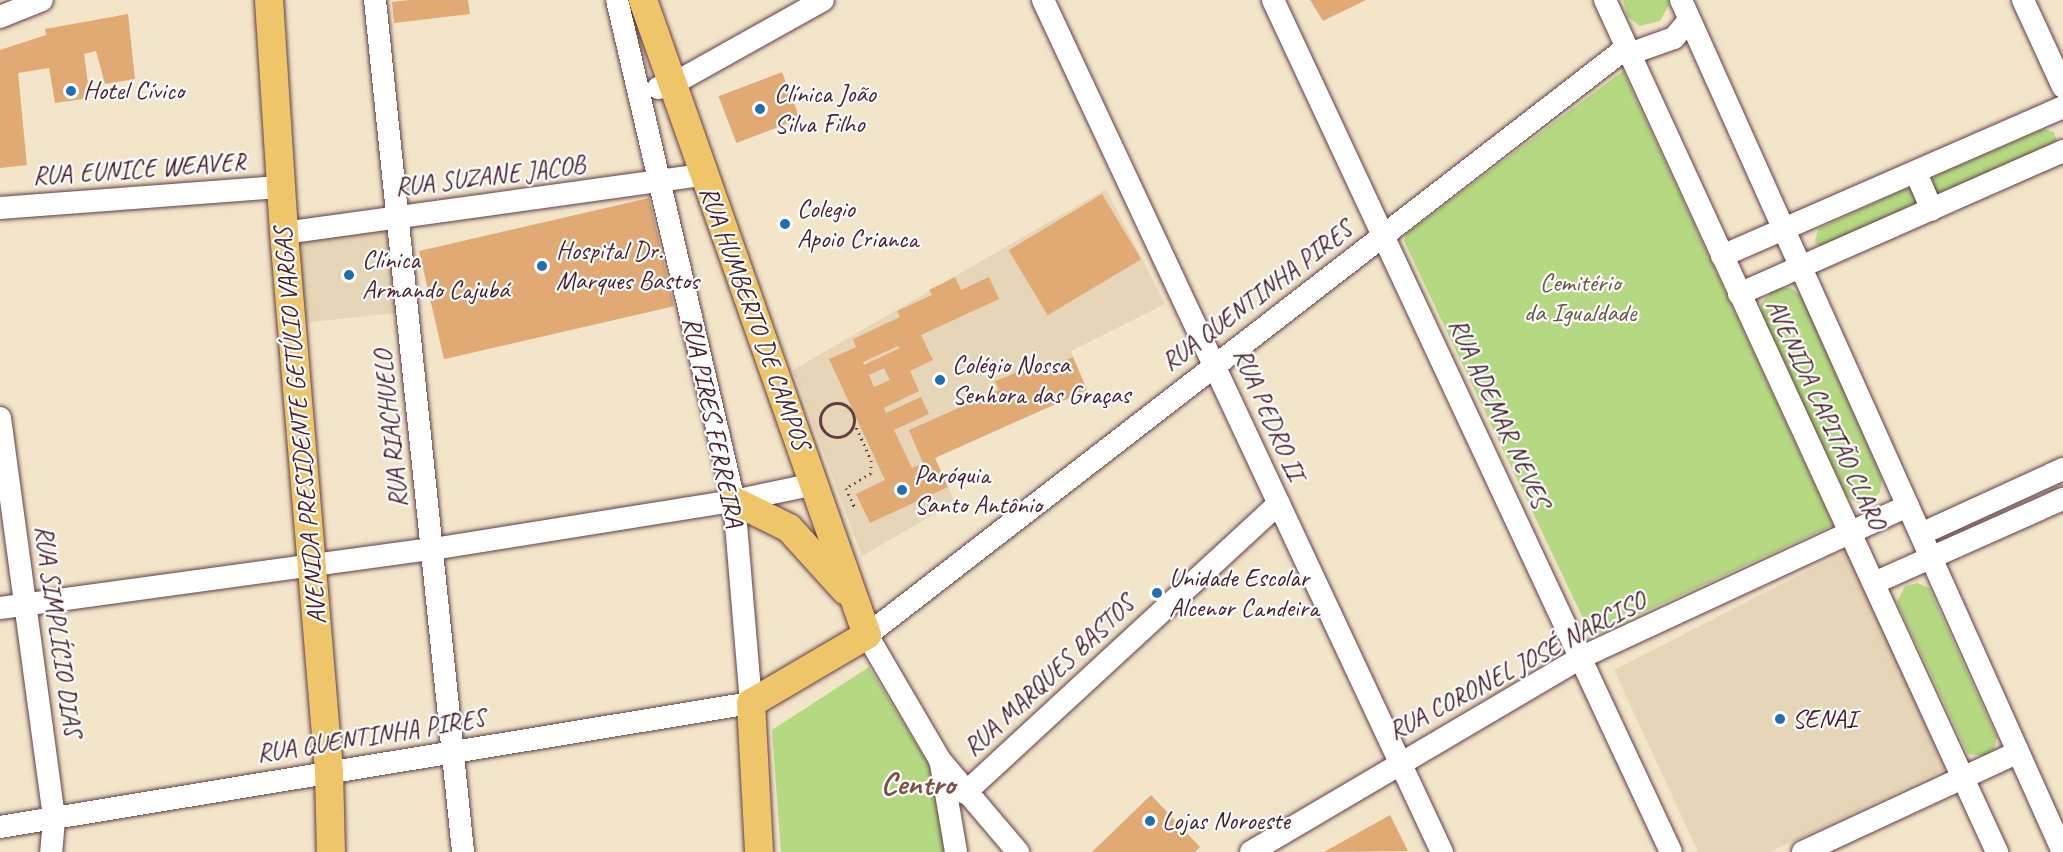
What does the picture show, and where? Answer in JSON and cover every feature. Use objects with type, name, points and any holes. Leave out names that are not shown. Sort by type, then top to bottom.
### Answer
[{"type":"main road","name":"AVENIDA PRESIDENTE GETÚLIO VARGAS","points":[[270,0],[284,232],[329,771],[331,852]]},
{"type":"main road","name":"RUA HUMBERTO DE CAMPOS","points":[[644,0],[671,85],[867,635]]},
{"type":"main road","points":[[734,501],[789,528],[856,603]]},
{"type":"main road","points":[[751,703],[867,635]]},
{"type":"main road","name":"RUA PIRES FERREIRA","points":[[751,703],[759,852]]},
{"type":"street","points":[[0,17],[42,0]]},
{"type":"street","name":"RUA RIACHUELO","points":[[375,0],[464,852]]},
{"type":"street","name":"RUA PIRES FERREIRA","points":[[618,0],[642,90],[659,182],[734,501],[751,703]]},
{"type":"street","points":[[642,90],[671,85],[823,0]]},
{"type":"street","name":"RUA PEDRO II","points":[[1043,0],[1215,363],[1442,852]]},
{"type":"street","name":"RUA ADEMAR NEVES","points":[[1273,0],[1582,657],[1671,852]]},
{"type":"street","name":"AVENIDA CAPITÃO CLARO","points":[[1605,0],[1997,852]]},
{"type":"street","points":[[2023,0],[2063,87]]},
{"type":"street","name":"RUA QUENTINHA PIRES","points":[[867,635],[1215,363],[1627,51],[1674,38],[1685,10]]},
{"type":"street","name":"AVENIDA CAPITÃO CLARO","points":[[1685,10],[2018,752],[2056,814],[2057,847]]},
{"type":"street","points":[[1722,256],[1784,231],[2063,107]]},
{"type":"street","points":[[1739,294],[2063,151]]},
{"type":"street","points":[[1916,173],[1932,210]]},
{"type":"street","name":"RUA SUZANE JACOB","points":[[284,232],[704,175]]},
{"type":"street","name":"RUA EUNICE WEAVER","points":[[0,208],[282,187]]},
{"type":"street","name":"RUA SIMPLÍCIO DIAS","points":[[0,418],[27,604],[54,820],[51,852]]},
{"type":"street","points":[[1921,534],[2061,475]]},
{"type":"street","points":[[0,608],[433,549],[734,501],[814,484]]},
{"type":"street","points":[[1874,584],[2063,499]]},
{"type":"street","name":"RUA MARQUES BASTOS","points":[[965,793],[1279,503]]},
{"type":"street","name":"RUA CORONEL JOSÉ NARCISO","points":[[1251,852],[1399,761],[1582,657],[1908,506]]},
{"type":"street","points":[[867,635],[940,760],[965,793],[1018,852]]},
{"type":"street","name":"RUA QUENTINHA PIRES","points":[[0,827],[54,820],[329,771],[751,703]]},
{"type":"street","points":[[1803,852],[2018,752]]},
{"type":"street","points":[[940,760],[956,852]]},
{"type":"path","points":[[854,422],[842,437],[832,438],[821,427],[820,414],[826,406],[845,405],[852,412],[854,422],[871,460],[871,473],[846,488],[855,508]]},
{"type":"shaded area","name":"Colégio Nossa Senhora das Graças","points":[[1106,189],[1165,304],[1071,351],[1087,390],[935,458],[955,502],[862,556],[793,370]]},
{"type":"shaded area","name":"Clínica Armando Cajubá","points":[[392,224],[401,313],[306,323],[297,234]]},
{"type":"shaded area","name":"SENAI","points":[[1848,550],[1945,769],[1770,852],[1698,852],[1614,670]]},
{"type":"green space","points":[[1623,0],[1668,0],[1669,5],[1660,21],[1640,26],[1628,17]]},
{"type":"green space","name":"Cemitério da Igualdade","points":[[1623,71],[1833,525],[1596,634],[1589,631],[1404,241],[1406,234]]},
{"type":"green space","points":[[2044,129],[2054,132],[2057,142],[1938,195],[1932,182],[1935,176]]},
{"type":"green space","points":[[1905,189],[1912,190],[1918,205],[1820,247],[1815,242],[1818,229]]},
{"type":"green space","points":[[1776,288],[1791,288],[1802,297],[1882,479],[1880,492],[1871,501],[1858,503],[1847,497],[1762,318],[1761,303]]},
{"type":"green space","points":[[1918,583],[1929,588],[1997,738],[1994,749],[1985,756],[1968,754],[1897,602],[1905,586]]},
{"type":"green space","points":[[869,667],[935,775],[944,852],[781,852],[772,730]]},
{"type":"building","points":[[468,0],[470,14],[394,23],[392,2]]},
{"type":"building","points":[[1310,0],[1366,0],[1323,21]]},
{"type":"building","name":"Hotel Cívico","points":[[128,14],[135,79],[105,84],[96,51],[84,54],[90,98],[55,103],[49,68],[18,73],[27,165],[0,168],[0,50],[46,35],[45,29]]},
{"type":"building","name":"Clínica João Silva Filho","points":[[782,72],[800,119],[736,143],[719,96]]},
{"type":"building","points":[[1102,194],[1141,259],[1048,315],[1009,250]]},
{"type":"building","name":"Hospital Dr. Marques Bastos","points":[[649,198],[674,306],[444,359],[419,251]]},
{"type":"building","points":[[955,277],[961,290],[989,277],[999,299],[921,335],[933,360],[910,371],[919,391],[884,408],[886,413],[921,397],[929,414],[894,430],[912,468],[923,463],[909,430],[999,390],[995,381],[1039,362],[1043,371],[1073,357],[1087,390],[935,458],[948,487],[870,523],[856,494],[885,480],[829,359],[856,347],[853,339],[900,317],[897,311],[932,295],[929,290]],"holes":[[[898,346],[900,348],[864,365],[863,362]],[[884,368],[890,380],[874,387],[869,375]]]},
{"type":"building","name":"Lojas Noroeste","points":[[1151,795],[1200,847],[1195,852],[1092,852]]},
{"type":"building","points":[[1390,815],[1408,851],[1324,852]]},
{"type":"place","name":"Hotel Cívico","points":[[71,91]]},
{"type":"place","name":"Clínica João Silva Filho","points":[[760,109]]},
{"type":"place","name":"Colegio Apoio Crianca","points":[[785,224]]},
{"type":"place","name":"Hospital Dr. Marques Bastos","points":[[542,266]]},
{"type":"place","name":"Clínica Armando Cajubá","points":[[349,275]]},
{"type":"place","name":"Colégio Nossa Senhora das Graças","points":[[940,380]]},
{"type":"place","name":"Paróquia Santo Antônio","points":[[902,490]]},
{"type":"place","name":"Unidade Escolar Alcenor Candeira","points":[[1157,593]]},
{"type":"place","name":"SENAI","points":[[1780,719]]},
{"type":"place","name":"Lojas Noroeste","points":[[1150,821]]},
{"type":"district","name":"Centro","points":[[918,784]]}]
